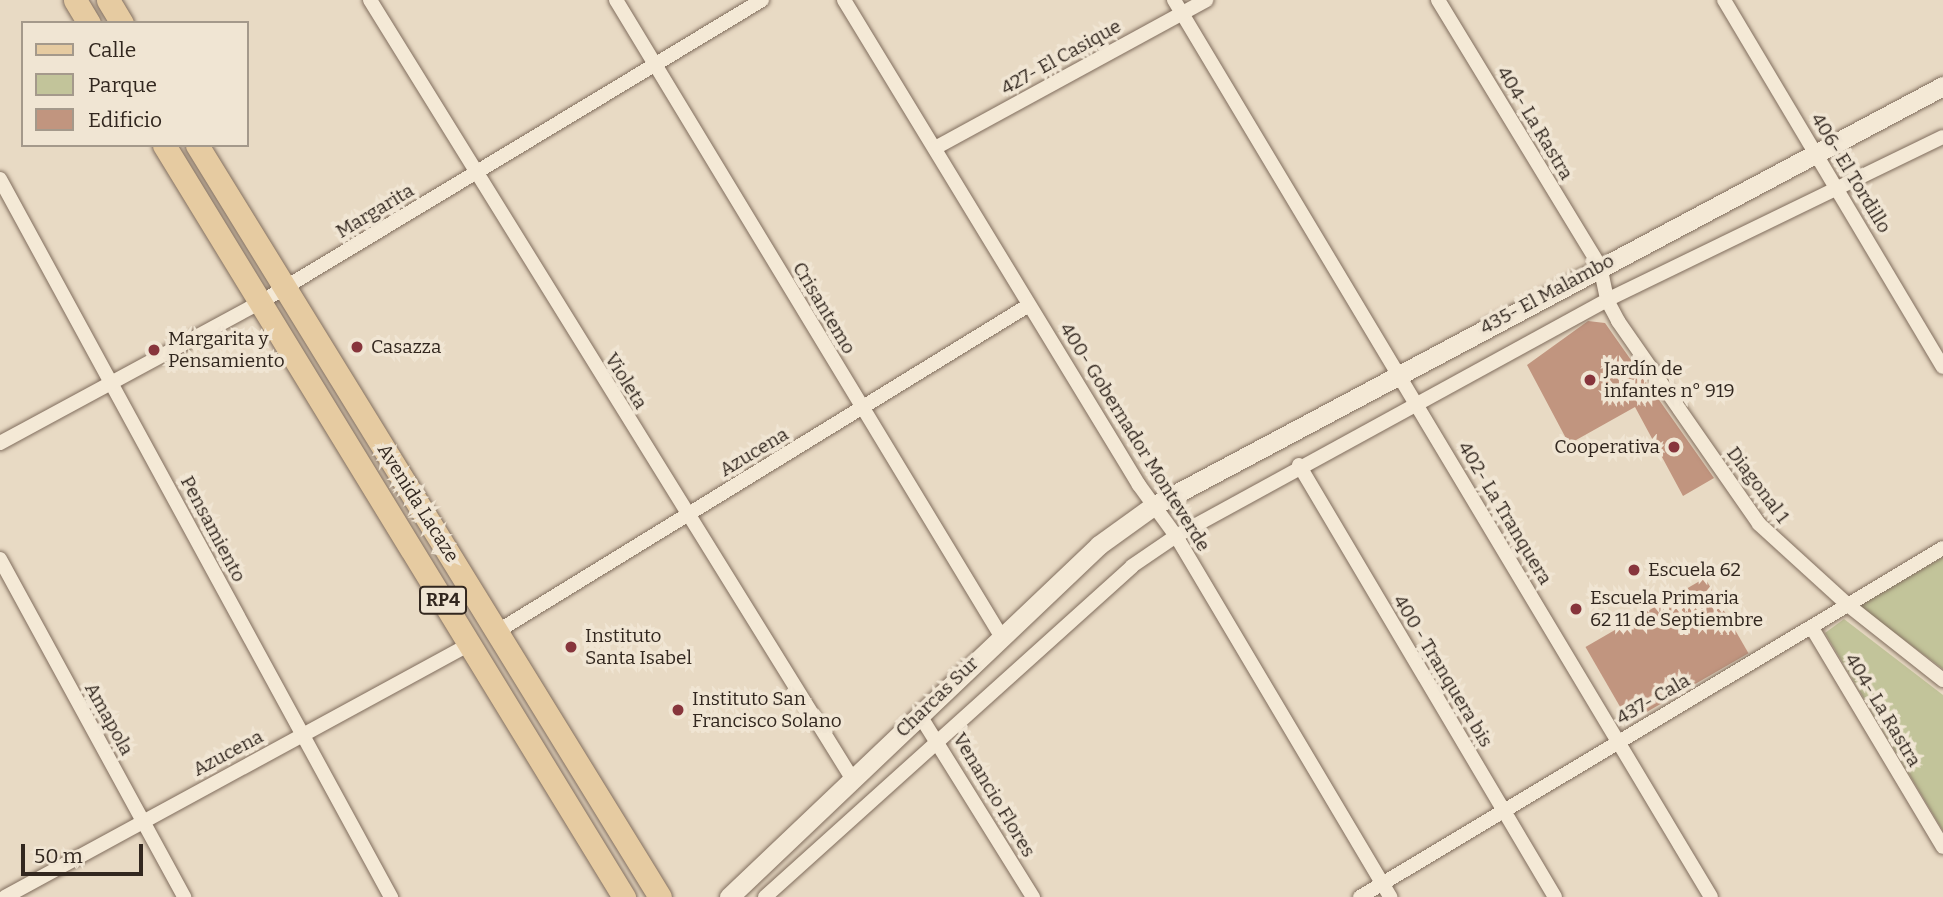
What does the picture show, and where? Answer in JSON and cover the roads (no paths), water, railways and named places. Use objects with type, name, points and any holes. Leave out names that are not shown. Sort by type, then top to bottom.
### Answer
[{"type":"main road","points":[[75,0],[88,21]]},
{"type":"main road","points":[[108,0],[121,21]]},
{"type":"main road","name":"435- El Malambo","points":[[1153,506],[1399,372],[1943,86]]},
{"type":"main road","name":"Avenida Lacaze","points":[[165,147],[624,897]]},
{"type":"main road","name":"Avenida Lacaze","points":[[198,147],[660,897]]},
{"type":"main road","points":[[261,302],[292,320],[450,570],[498,631]]},
{"type":"main road","name":"Charcas Sur","points":[[729,897],[1099,545],[1153,506]]},
{"type":"street","name":"Violeta","points":[[370,0],[686,515],[853,780]]},
{"type":"street","name":"Crisantemo","points":[[615,0],[1001,636]]},
{"type":"street","name":"Margarita","points":[[0,443],[261,302],[762,0]]},
{"type":"street","name":"400- Gobernador Monteverde","points":[[844,0],[1153,506],[1176,536],[1390,897]]},
{"type":"street","name":"427- El Casique","points":[[935,148],[1178,6],[1206,0]]},
{"type":"street","name":"404- La Rastra","points":[[1438,0],[1600,266]]},
{"type":"street","name":"406- El Tordillo","points":[[1724,0],[1840,190],[1943,367]]},
{"type":"street","points":[[1178,6],[1399,372]]},
{"type":"street","points":[[765,897],[937,739],[1046,648],[1132,566],[1176,536],[1299,465],[1607,300],[1840,190],[1943,136]]},
{"type":"street","name":"Pensamiento","points":[[0,179],[391,897]]},
{"type":"street","name":"Diagonal 1","points":[[1600,266],[1607,300],[1759,524],[1848,605],[1943,680]]},
{"type":"street","name":"Azucena","points":[[498,631],[1029,305]]},
{"type":"street","name":"402- La Tranquera","points":[[1399,372],[1711,897]]},
{"type":"street","name":"400 - Tranquera bis","points":[[1299,465],[1555,897]]},
{"type":"street","name":"437- Cala","points":[[1360,897],[1943,548]]},
{"type":"street","name":"Amapola","points":[[0,559],[184,897]]},
{"type":"street","name":"404- La Rastra","points":[[1812,628],[1943,847]]},
{"type":"street","name":"Azucena","points":[[5,897],[470,644]]},
{"type":"street","name":"Venancio Flores","points":[[919,714],[1034,897]]},
{"type":"place","name":"Casazza","points":[[357,347]]},
{"type":"place","name":"Margarita y Pensamiento","points":[[154,350]]},
{"type":"place","name":"Jardín de infantes n° 919","points":[[1590,380]]},
{"type":"place","name":"Cooperativa","points":[[1674,447]]},
{"type":"place","name":"Escuela 62","points":[[1634,570]]},
{"type":"place","name":"Escuela Primaria 62 11 de Septiembre","points":[[1576,609]]},
{"type":"place","name":"Instituto Santa Isabel","points":[[571,647]]},
{"type":"place","name":"Instituto San Francisco Solano","points":[[678,710]]}]
